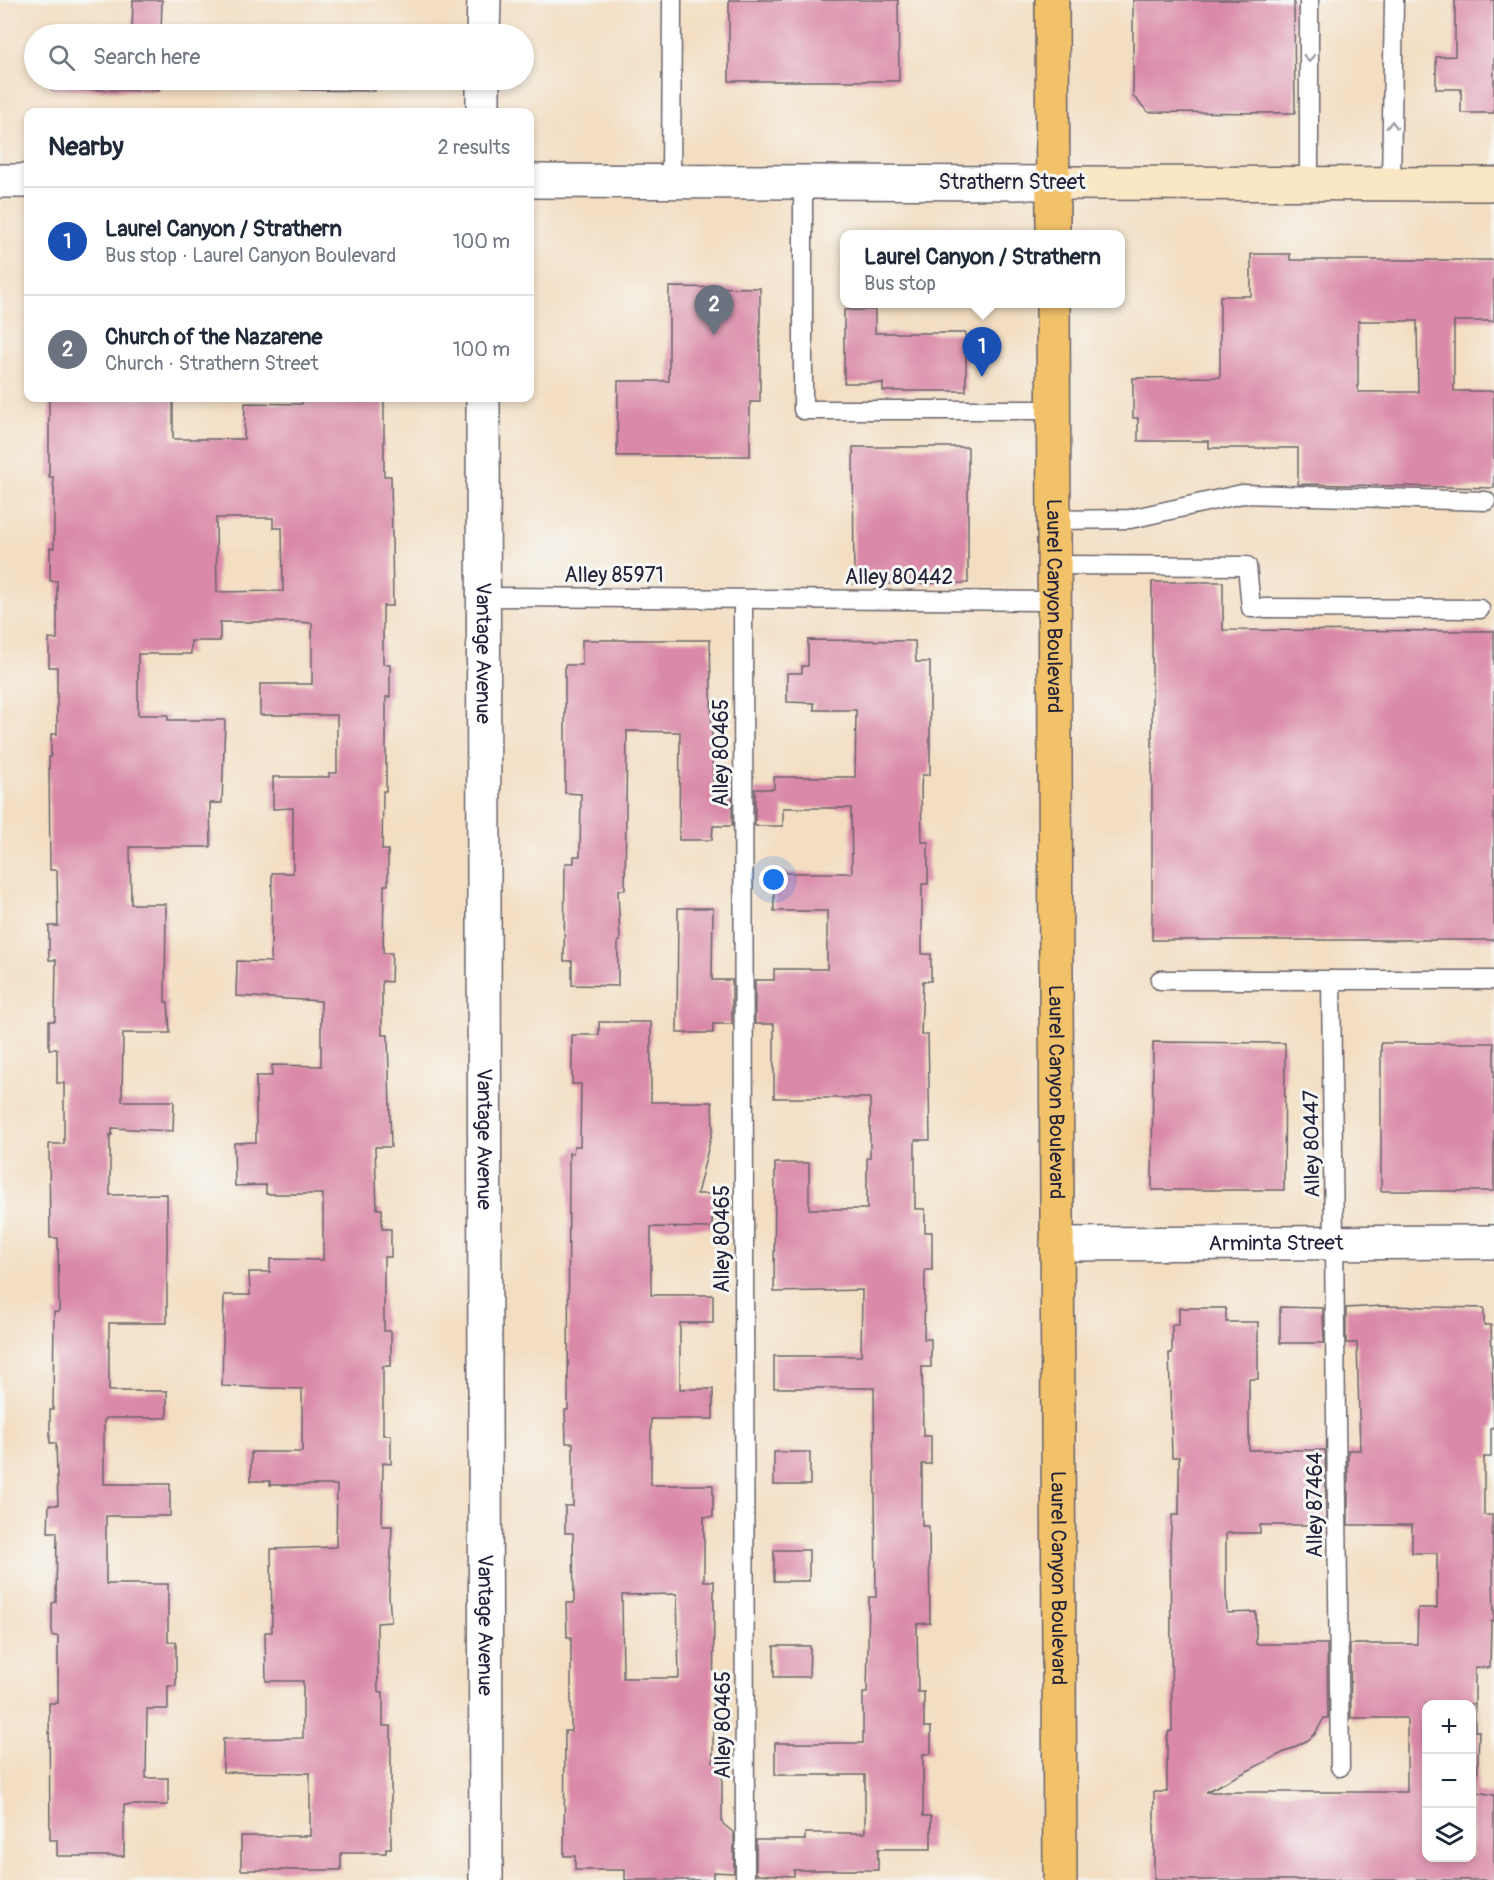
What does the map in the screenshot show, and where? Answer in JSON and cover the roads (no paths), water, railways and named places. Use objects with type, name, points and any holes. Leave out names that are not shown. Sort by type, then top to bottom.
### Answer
[{"type":"main road","points":[[1052,0],[1053,230]]},
{"type":"main road","name":"Strathern Street","points":[[1052,183],[1494,184]]},
{"type":"main road","name":"Laurel Canyon Boulevard","points":[[1053,308],[1060,1880]]},
{"type":"street","points":[[483,0],[483,24]]},
{"type":"street","points":[[483,90],[483,108]]},
{"type":"street","points":[[0,181],[24,181]]},
{"type":"street","name":"Strathern Street","points":[[534,181],[1052,183]]},
{"type":"street","name":"Vantage Avenue","points":[[483,402],[486,1880]]},
{"type":"street","name":"Arminta Street","points":[[1057,1244],[1494,1242]]},
{"type":"lane","points":[[671,182],[672,0]]},
{"type":"lane","points":[[1309,0],[1309,183]]},
{"type":"lane","points":[[1391,183],[1394,0]]},
{"type":"lane","points":[[803,182],[803,410],[1053,410]]},
{"type":"lane","points":[[1054,520],[1130,519],[1242,494],[1486,501]]},
{"type":"lane","points":[[1054,565],[1247,566],[1251,608],[1480,609]]},
{"type":"lane","name":"Alley 85971","points":[[484,597],[743,599]]},
{"type":"lane","name":"Alley 80442","points":[[743,599],[1054,601]]},
{"type":"lane","name":"Alley 80465","points":[[743,599],[745,1880]]},
{"type":"lane","points":[[1160,980],[1494,980]]},
{"type":"lane","name":"Alley 80447","points":[[1331,980],[1334,1045],[1335,1243]]},
{"type":"lane","name":"Alley 87464","points":[[1335,1243],[1340,1767]]},
{"type":"place","name":"Church of the Nazarene","points":[[714,335]]},
{"type":"place","name":"Laurel Canyon / Strathern","points":[[982,377]]}]
